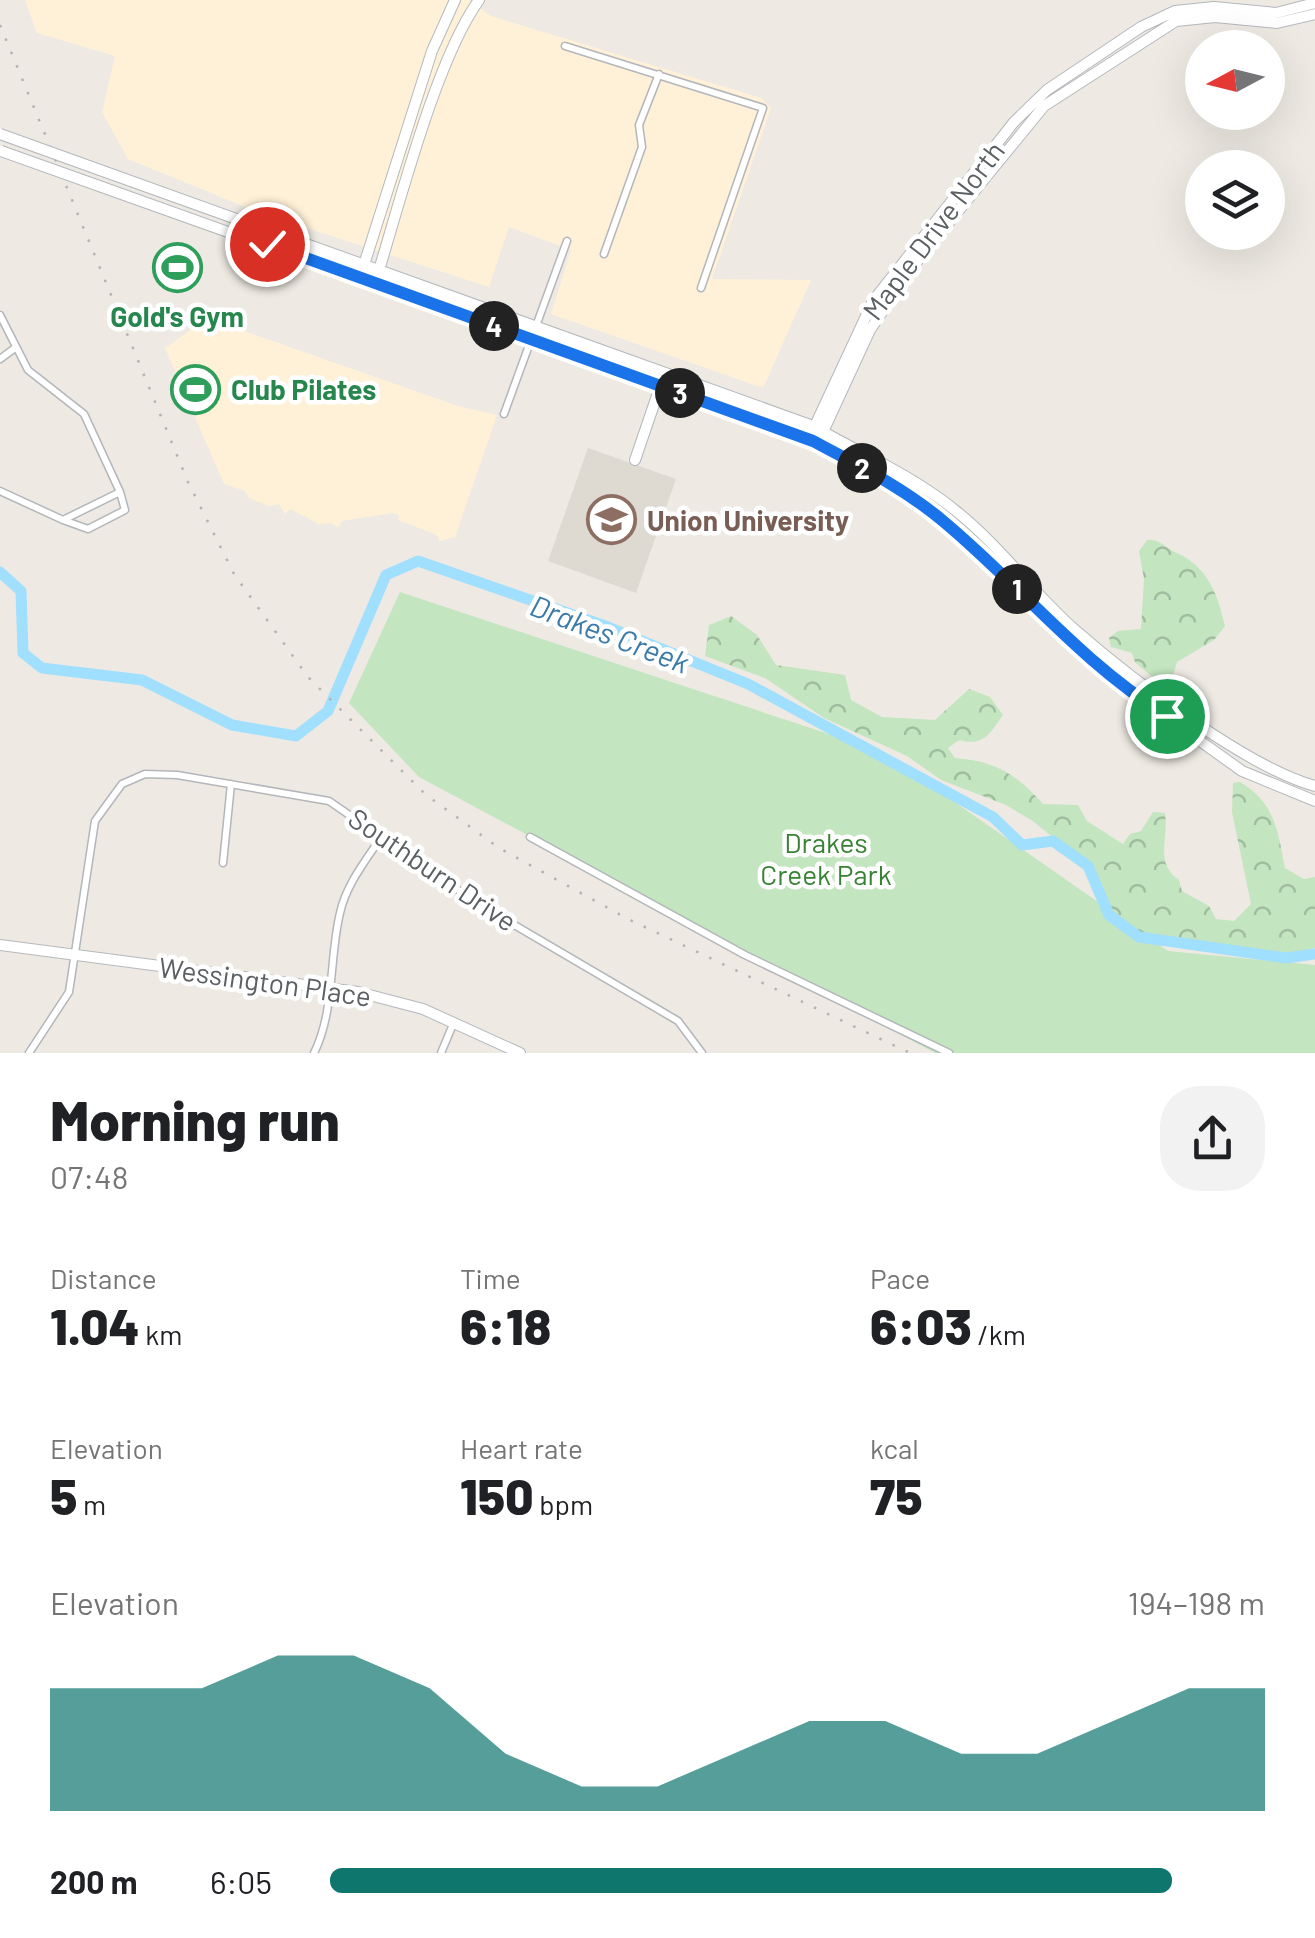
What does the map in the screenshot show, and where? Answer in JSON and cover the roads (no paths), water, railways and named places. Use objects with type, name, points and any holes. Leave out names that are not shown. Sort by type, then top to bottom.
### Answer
[{"type":"main road","points":[[364,282],[361,265],[432,51],[455,0]]},
{"type":"main road","points":[[364,282],[379,270],[449,61],[466,18],[480,0]]},
{"type":"main road","name":"Maple Drive North","points":[[1276,18],[1315,3]]},
{"type":"main road","name":"Maple Drive North","points":[[813,441],[865,327],[907,268],[1040,102],[1116,50],[1176,22],[1214,12],[1276,18],[1315,14]]},
{"type":"main road","points":[[0,134],[818,429],[900,471],[956,511],[1074,629],[1175,705],[1244,754],[1315,786]]},
{"type":"main road","points":[[1,150],[813,441],[896,487],[942,519],[1084,658],[1242,771],[1315,801]]},
{"type":"main road","points":[[635,460],[661,386],[662,372]]},
{"type":"main road","points":[[1167,716],[1175,705]]},
{"type":"main road","name":"Wessington Place","points":[[0,945],[328,987],[396,1002],[454,1021],[520,1053]]},
{"type":"street","points":[[565,46],[763,108],[701,288]]},
{"type":"street","points":[[604,254],[642,148],[639,125],[659,74]]},
{"type":"street","points":[[504,414],[567,241]]},
{"type":"street","points":[[0,315],[16,348],[48,390],[84,414],[126,510],[88,529],[0,491]]},
{"type":"street","points":[[0,359],[16,348]]},
{"type":"street","points":[[63,520],[120,492]]},
{"type":"street","name":"Southburn Drive","points":[[28,1053],[69,992],[90,848],[105,801],[122,784],[145,774],[177,774],[330,801],[477,903],[678,1020],[702,1053]]},
{"type":"street","points":[[223,863],[231,784]]},
{"type":"street","points":[[314,1053],[321,1038],[340,910],[350,884],[382,836]]},
{"type":"street","points":[[530,837],[746,955],[949,1053]]},
{"type":"street","points":[[442,1053],[454,1021]]},
{"type":"waterway","name":"Drakes Creek","points":[[0,572],[21,591],[23,653],[42,668],[142,680],[232,725],[296,736],[328,711],[386,575],[418,561],[608,627],[748,684],[993,817],[1022,845],[1053,841],[1088,866],[1109,915],[1139,937],[1286,958],[1315,954]]},
{"type":"railway","points":[[0,25],[188,482],[234,574],[308,677],[425,794],[499,848],[628,919],[910,1053]]},
{"type":"place","name":"Gold's Gym","points":[[177,268]]},
{"type":"place","name":"Club Pilates","points":[[196,389]]},
{"type":"place","name":"Union University","points":[[612,520]]},
{"type":"park label","name":"Drakes Creek Park","points":[[826,858]]}]
